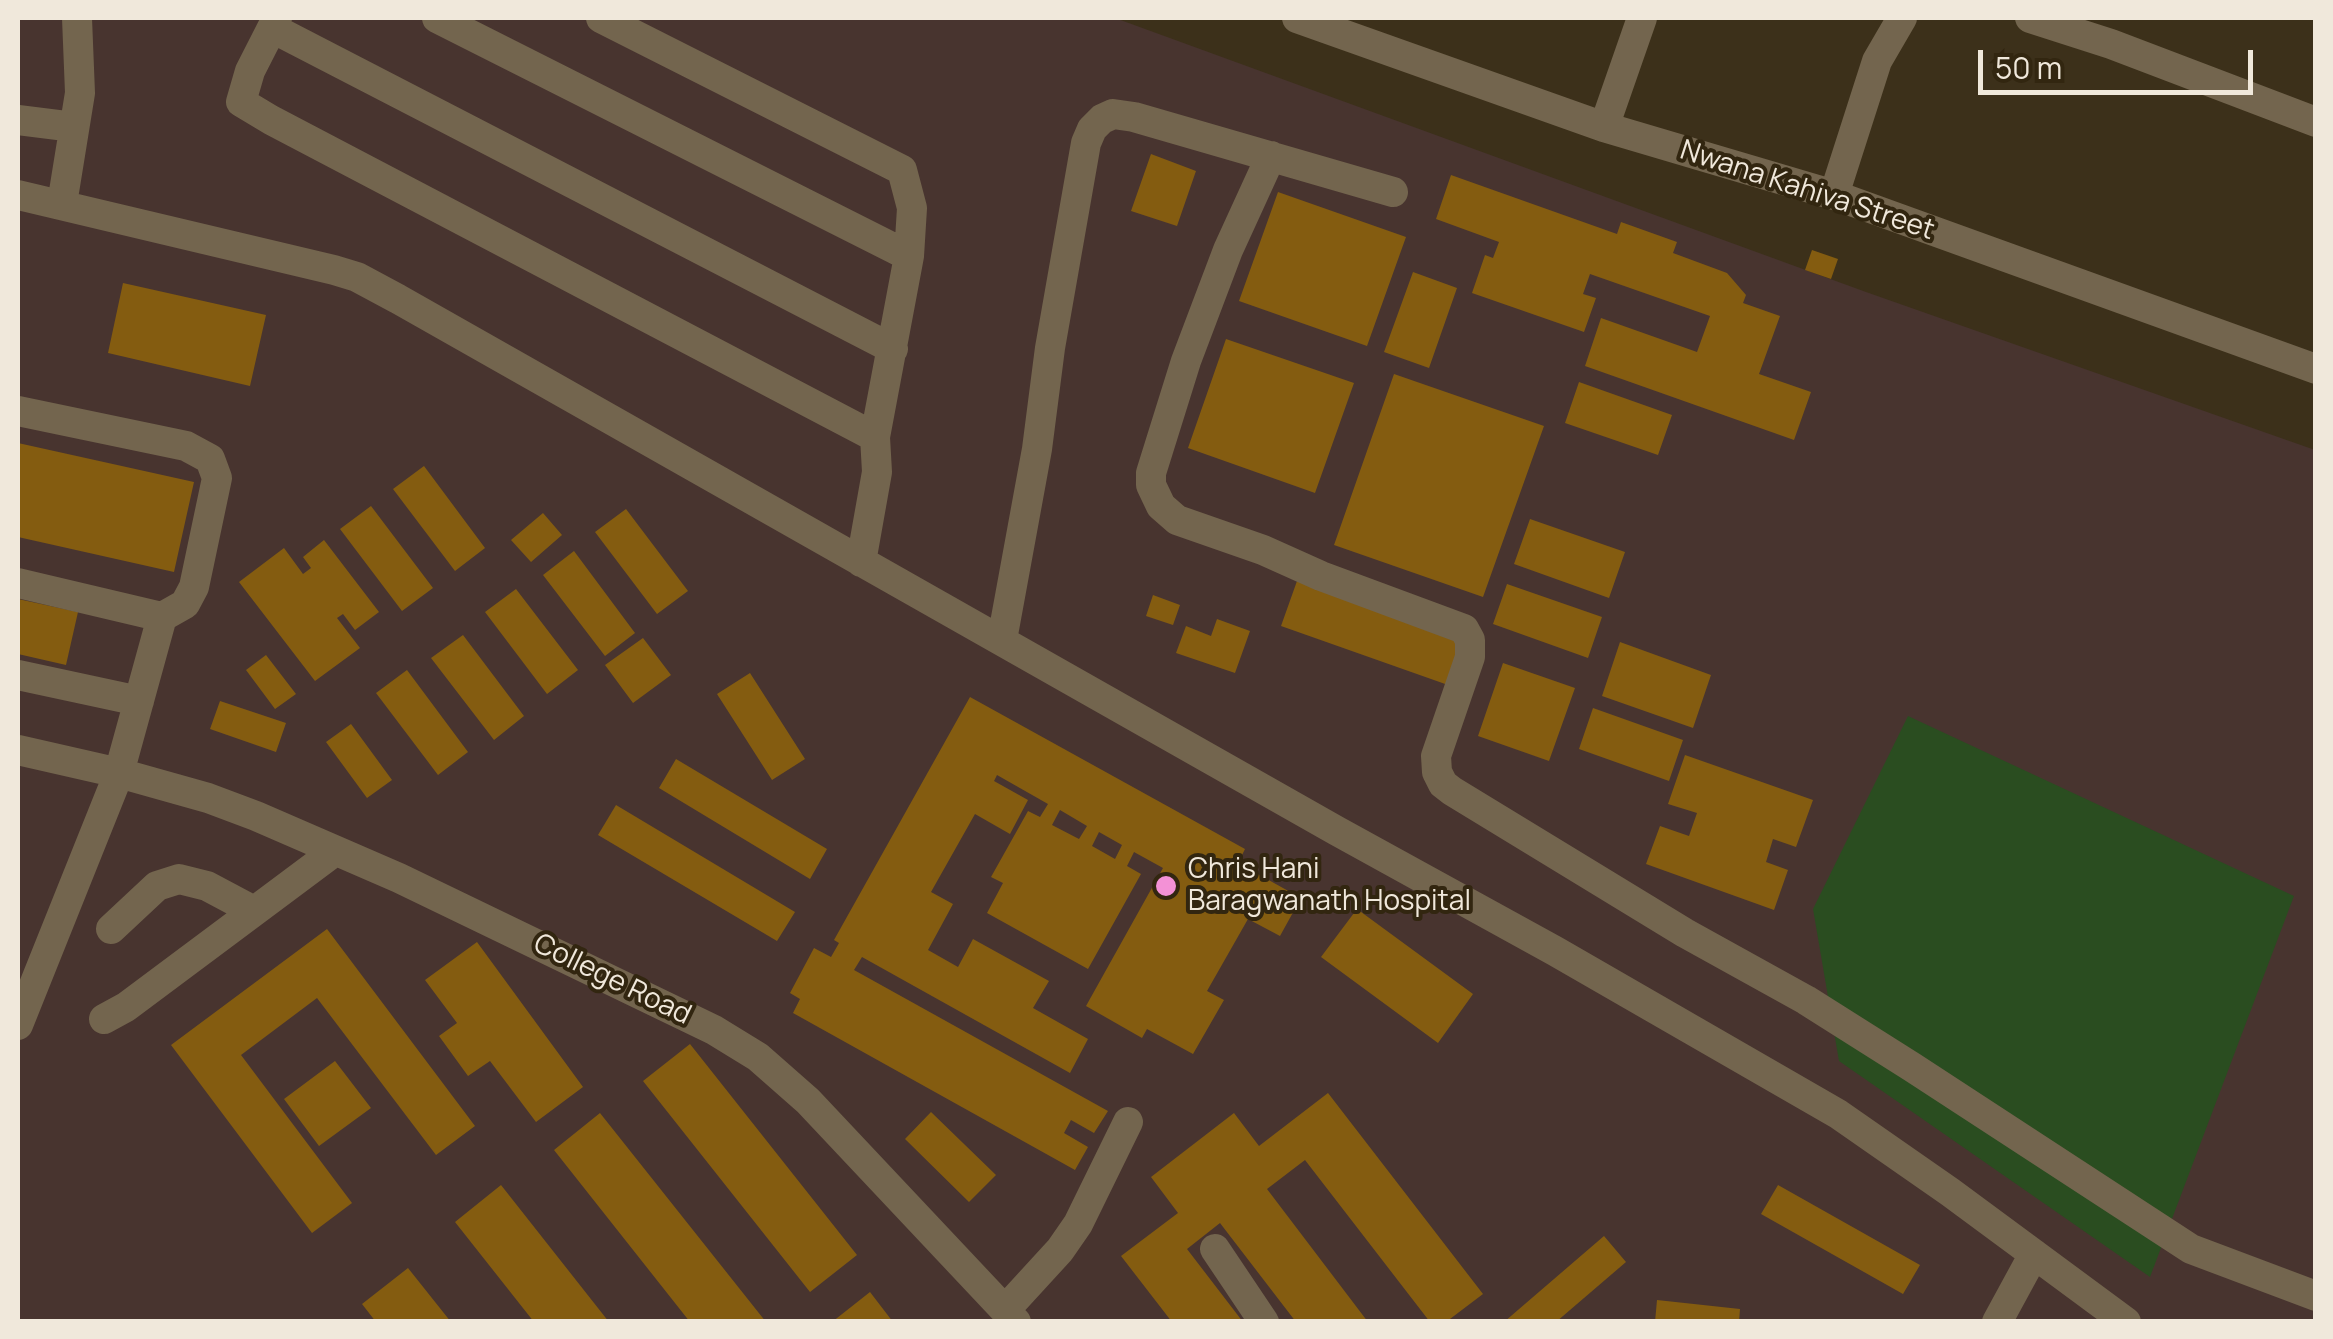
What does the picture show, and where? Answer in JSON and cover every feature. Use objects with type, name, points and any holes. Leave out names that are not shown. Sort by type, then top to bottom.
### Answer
[{"type":"street","points":[[62,204],[80,93],[77,18]]},
{"type":"street","points":[[437,18],[909,256]]},
{"type":"street","points":[[601,18],[902,170],[912,208],[909,256],[875,437],[877,472],[861,562]]},
{"type":"street","name":"Nwana Kahiva Street","points":[[1297,18],[1604,127],[1834,195],[2316,369]]},
{"type":"street","points":[[1604,127],[1642,18]]},
{"type":"street","points":[[1834,195],[1877,61],[1902,18]]},
{"type":"street","points":[[2030,18],[2111,44],[2316,122]]},
{"type":"street","points":[[875,437],[240,102],[250,71],[275,23],[892,349]]},
{"type":"street","points":[[1002,640],[1089,132],[1102,119],[1118,114],[1393,192]]},
{"type":"street","points":[[18,120],[74,127]]},
{"type":"street","points":[[1271,156],[1228,250],[1186,361],[1152,473],[1160,506],[1177,520],[1464,629],[1470,640],[1470,657],[1436,756],[1437,772],[1452,791],[1684,933],[1806,1000],[2191,1249],[2316,1296]]},
{"type":"street","points":[[18,195],[356,276],[1337,831],[1555,950],[1838,1114],[2126,1322]]},
{"type":"street","points":[[18,411],[186,446],[210,459],[217,478],[194,587],[184,604],[162,618],[119,774],[29,964],[18,1025]]},
{"type":"street","points":[[18,583],[162,618]]},
{"type":"street","points":[[18,676],[139,701]]},
{"type":"street","name":"College Road","points":[[18,750],[208,798],[256,816],[540,945],[714,1030],[758,1057],[808,1100],[1011,1316]]},
{"type":"street","points":[[104,1019],[126,1007],[335,850]]},
{"type":"street","points":[[111,929],[157,886],[179,879],[208,886],[254,911]]},
{"type":"street","points":[[1011,1316],[1078,1224],[1128,1122]]},
{"type":"street","points":[[1216,1248],[1264,1322]]},
{"type":"street","points":[[1997,1322],[2034,1254]]},
{"type":"shaded area","name":"Chris Hani Baragwanath Hospital","points":[[18,18],[1115,18],[1866,292],[2315,450],[2315,1321],[18,1321]]},
{"type":"green space","points":[[1908,716],[2294,896],[2150,1277],[1839,1061],[1813,909]]},
{"type":"building","points":[[1151,154],[1196,171],[1177,226],[1131,211]]},
{"type":"building","points":[[1451,175],[1617,234],[1621,222],[1677,242],[1673,253],[1727,273],[1746,295],[1743,303],[1780,316],[1759,374],[1811,392],[1794,440],[1585,366],[1601,318],[1697,352],[1710,316],[1590,274],[1583,294],[1596,298],[1584,332],[1472,293],[1485,255],[1493,258],[1499,242],[1436,219]]},
{"type":"building","points":[[1278,192],[1406,237],[1367,346],[1239,301]]},
{"type":"building","points":[[1812,250],[1838,259],[1831,279],[1805,270]]},
{"type":"building","points":[[1413,272],[1457,288],[1429,368],[1384,352]]},
{"type":"building","points":[[123,283],[266,315],[250,386],[108,353]]},
{"type":"building","points":[[1226,339],[1354,383],[1315,493],[1188,448]]},
{"type":"building","points":[[1394,374],[1544,426],[1483,597],[1334,545]]},
{"type":"building","points":[[1579,382],[1672,415],[1658,455],[1565,423]]},
{"type":"building","points":[[18,443],[194,482],[174,572],[18,537]]},
{"type":"building","points":[[424,466],[485,548],[455,571],[393,489]]},
{"type":"building","points":[[371,506],[433,588],[402,611],[340,529]]},
{"type":"building","points":[[626,509],[688,591],[657,614],[595,532]]},
{"type":"building","points":[[543,513],[562,535],[531,562],[511,540]]},
{"type":"building","points":[[1530,519],[1625,552],[1609,598],[1514,564]]},
{"type":"building","points":[[324,540],[379,612],[355,630],[343,614],[337,618],[360,648],[315,681],[239,582],[284,548],[303,574],[311,568],[303,557]]},
{"type":"building","points":[[574,551],[635,633],[605,656],[543,575]]},
{"type":"building","points":[[1297,581],[1464,641],[1448,685],[1281,626]]},
{"type":"building","points":[[1507,584],[1602,617],[1588,658],[1493,624]]},
{"type":"building","points":[[516,589],[578,670],[547,694],[485,612]]},
{"type":"building","points":[[1153,595],[1180,605],[1173,625],[1146,616]]},
{"type":"building","points":[[18,599],[78,612],[66,665],[18,654]]},
{"type":"building","points":[[1217,619],[1250,631],[1235,673],[1176,653],[1186,626],[1211,636]]},
{"type":"building","points":[[463,635],[524,716],[494,740],[431,658]]},
{"type":"building","points":[[643,638],[671,675],[633,703],[605,665]]},
{"type":"building","points":[[1620,642],[1711,675],[1693,728],[1602,696]]},
{"type":"building","points":[[266,655],[296,694],[275,709],[246,670]]},
{"type":"building","points":[[1503,663],[1575,688],[1549,761],[1478,736]]},
{"type":"building","points":[[407,670],[468,752],[438,775],[376,693]]},
{"type":"building","points":[[750,673],[805,759],[772,780],[717,694]]},
{"type":"building","points":[[970,697],[1245,849],[1238,863],[1301,898],[1280,936],[1248,919],[1207,991],[1224,1000],[1193,1054],[1147,1029],[1142,1038],[1086,1006],[1163,868],[1134,852],[1127,866],[1141,874],[1088,969],[987,913],[1003,883],[991,877],[1028,811],[1040,817],[1048,804],[997,775],[994,781],[1028,800],[1010,834],[975,814],[931,892],[953,904],[928,950],[958,967],[973,939],[1049,981],[1033,1008],[1088,1039],[1070,1073],[862,957],[854,970],[1108,1111],[1094,1133],[1071,1120],[1064,1133],[1088,1147],[1075,1170],[793,1013],[800,999],[790,993],[814,948],[831,957],[839,943],[834,940]],"holes":[[[1060,810],[1087,826],[1079,839],[1052,825]],[[1099,832],[1122,845],[1115,859],[1092,846]]]},
{"type":"building","points":[[220,701],[286,723],[276,752],[210,729]]},
{"type":"building","points":[[1593,708],[1683,740],[1669,781],[1579,749]]},
{"type":"building","points":[[351,724],[392,780],[367,798],[326,742]]},
{"type":"building","points":[[1685,755],[1813,800],[1796,847],[1773,839],[1766,862],[1788,870],[1774,910],[1646,864],[1660,826],[1689,836],[1697,813],[1668,804]]},
{"type":"building","points":[[676,759],[827,849],[810,879],[659,788]]},
{"type":"building","points":[[616,805],[795,912],[777,941],[598,835]]},
{"type":"building","points":[[1357,909],[1473,994],[1438,1043],[1321,957]]},
{"type":"building","points":[[327,929],[475,1126],[436,1155],[317,998],[241,1055],[352,1203],[312,1233],[171,1045]]},
{"type":"building","points":[[477,942],[583,1087],[536,1122],[490,1061],[468,1076],[439,1036],[457,1023],[425,980]]},
{"type":"building","points":[[690,1044],[857,1255],[810,1292],[643,1081]]},
{"type":"building","points":[[335,1061],[371,1108],[319,1146],[284,1099]]},
{"type":"building","points":[[1328,1093],[1483,1294],[1446,1322],[1430,1322],[1305,1160],[1267,1189],[1368,1322],[1296,1322],[1220,1223],[1187,1249],[1243,1322],[1172,1322],[1121,1256],[1178,1213],[1151,1177],[1234,1113],[1259,1146]]},
{"type":"building","points":[[931,1112],[996,1175],[969,1202],[905,1139]]},
{"type":"building","points":[[600,1113],[766,1322],[690,1322],[554,1150]]},
{"type":"building","points":[[501,1185],[609,1322],[534,1322],[455,1222]]},
{"type":"building","points":[[1778,1185],[1920,1265],[1903,1294],[1761,1214]]},
{"type":"building","points":[[1604,1236],[1626,1262],[1556,1322],[1504,1322]]},
{"type":"building","points":[[408,1268],[451,1322],[376,1322],[362,1304]]},
{"type":"building","points":[[870,1292],[893,1322],[832,1322]]},
{"type":"building","points":[[1657,1300],[1740,1309],[1739,1322],[1655,1322]]},
{"type":"place","name":"Chris Hani Baragwanath Hospital","points":[[1166,886]]}]
